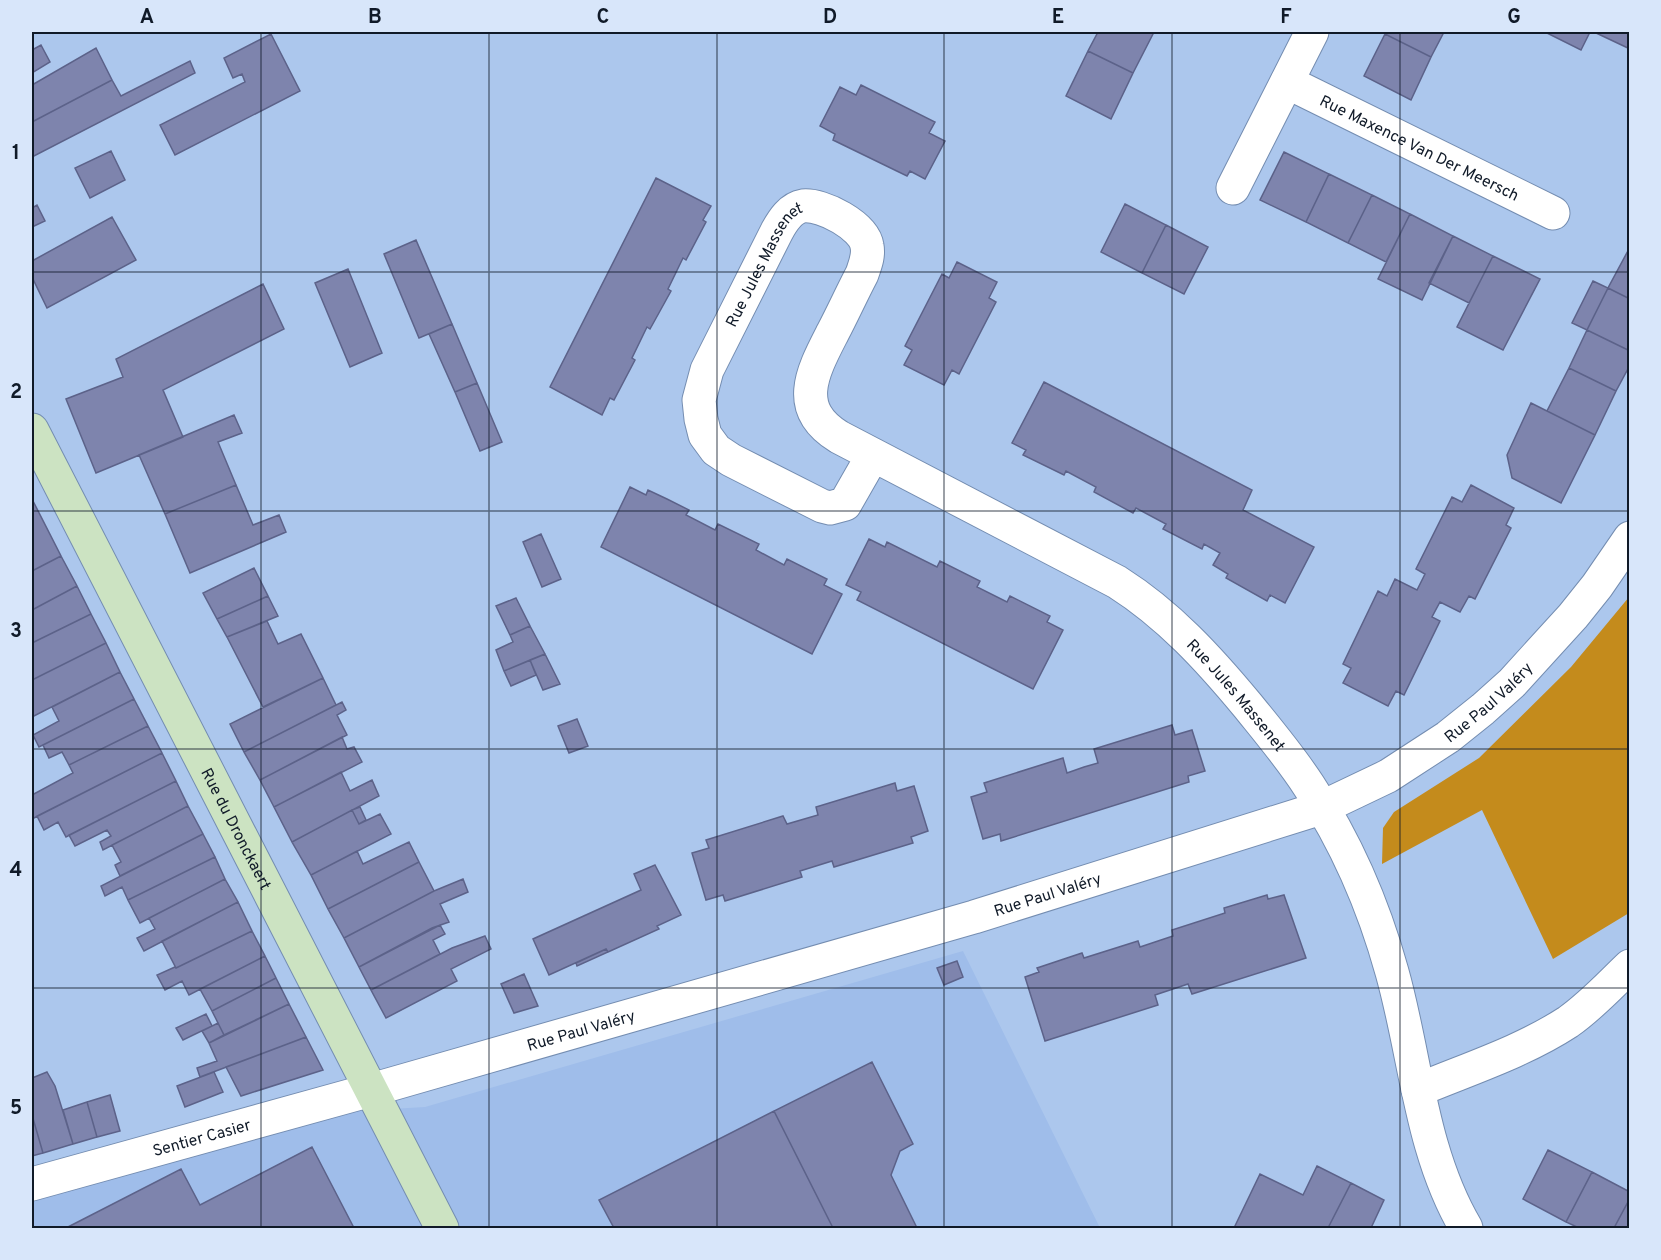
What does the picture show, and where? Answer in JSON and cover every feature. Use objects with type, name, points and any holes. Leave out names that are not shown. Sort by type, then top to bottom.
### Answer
[{"type":"main road","name":"Rue du Dronckaert","points":[[32,430],[442,1228]]},
{"type":"street","points":[[1233,188],[1312,32]]},
{"type":"street","name":"Rue Maxence Van Der Meersch","points":[[1287,82],[1552,213]]},
{"type":"street","name":"Rue Jules Massenet","points":[[873,455],[845,504],[830,508],[731,460],[716,450],[705,435],[699,400],[707,370],[783,220],[793,210],[802,206],[815,206],[853,225],[861,233],[867,245],[867,259],[862,274],[812,377],[810,399],[813,410],[822,424],[839,437],[1117,582],[1160,612],[1183,633],[1230,684],[1310,787],[1350,861],[1379,932],[1392,971],[1426,1128],[1456,1212],[1466,1228]]},
{"type":"street","name":"Rue Paul Valéry","points":[[371,1090],[974,916],[1321,808],[1388,776],[1448,737],[1483,709],[1512,683],[1566,624],[1597,586],[1629,538]]},
{"type":"street","points":[[1418,1090],[1539,1040],[1570,1020],[1596,999],[1629,966]]},
{"type":"street","name":"Sentier Casier","points":[[32,1184],[371,1090]]},
{"type":"shaded area","points":[[1629,597],[1629,913],[1553,959],[1482,810],[1382,864],[1383,828],[1394,812],[1479,758],[1571,667]]},
{"type":"shaded area","points":[[963,951],[1100,1228],[32,1228],[32,1197],[340,1112],[425,1107]]},
{"type":"building","points":[[1098,32],[1154,32],[1133,73],[1088,51]]},
{"type":"building","points":[[1386,32],[1444,32],[1431,57],[1385,34]]},
{"type":"building","points":[[1545,32],[1590,32],[1581,50]]},
{"type":"building","points":[[1594,32],[1630,32],[1630,49]]},
{"type":"building","points":[[271,34],[300,91],[175,155],[160,125],[245,82],[242,74],[233,78],[224,58]]},
{"type":"building","points":[[1385,34],[1431,57],[1411,100],[1364,76]]},
{"type":"building","points":[[41,45],[50,62],[32,73],[32,50]]},
{"type":"building","points":[[96,48],[112,80],[32,122],[32,85]]},
{"type":"building","points":[[1088,51],[1133,73],[1111,119],[1066,96]]},
{"type":"building","points":[[190,61],[195,73],[32,157],[32,122],[112,80],[121,96]]},
{"type":"building","points":[[861,85],[935,122],[929,133],[945,141],[925,179],[910,171],[907,176],[833,140],[835,134],[820,126],[840,87],[856,95]]},
{"type":"building","points":[[111,151],[125,180],[90,198],[75,168]]},
{"type":"building","points":[[1284,152],[1329,174],[1306,222],[1260,200]]},
{"type":"building","points":[[1329,174],[1372,195],[1348,243],[1306,222]]},
{"type":"building","points":[[656,178],[711,206],[703,220],[706,222],[686,260],[683,258],[668,289],[671,291],[650,329],[647,327],[632,358],[635,360],[614,400],[610,398],[602,415],[550,387]]},
{"type":"building","points":[[1372,195],[1410,214],[1386,262],[1348,243]]},
{"type":"building","points":[[1125,204],[1166,225],[1142,273],[1101,252]]},
{"type":"building","points":[[37,205],[45,221],[32,227],[32,208]]},
{"type":"building","points":[[1410,214],[1453,236],[1422,300],[1378,279]]},
{"type":"building","points":[[112,217],[136,260],[47,308],[32,277],[32,261]]},
{"type":"building","points":[[1166,225],[1208,247],[1184,294],[1142,273]]},
{"type":"building","points":[[1453,236],[1493,256],[1469,303],[1429,283]]},
{"type":"building","points":[[416,240],[452,324],[419,338],[384,254]]},
{"type":"building","points":[[1630,247],[1630,299],[1608,288]]},
{"type":"building","points":[[1493,256],[1540,279],[1503,350],[1457,327]]},
{"type":"building","points":[[957,262],[997,282],[989,298],[996,302],[959,374],[952,370],[944,385],[904,365],[912,350],[905,346],[942,274],[949,278]]},
{"type":"building","points":[[348,269],[382,353],[350,367],[315,283]]},
{"type":"building","points":[[1593,281],[1608,288],[1587,330],[1572,323]]},
{"type":"building","points":[[263,284],[284,329],[163,390],[183,437],[96,473],[66,399],[123,377],[116,359]]},
{"type":"building","points":[[1608,288],[1630,299],[1630,351],[1587,330]]},
{"type":"building","points":[[452,324],[477,383],[455,392],[429,334]]},
{"type":"building","points":[[1587,330],[1630,351],[1630,365],[1616,391],[1569,368]]},
{"type":"building","points":[[1569,368],[1616,391],[1595,435],[1547,411]]},
{"type":"building","points":[[1044,382],[1252,490],[1243,510],[1314,547],[1285,603],[1270,595],[1267,601],[1226,578],[1228,574],[1213,565],[1220,553],[1204,544],[1202,549],[1163,529],[1166,524],[1136,508],[1133,513],[1094,492],[1096,487],[1066,471],[1064,475],[1023,455],[1026,450],[1012,443]]},
{"type":"building","points":[[477,383],[502,442],[480,451],[455,392]]},
{"type":"building","points":[[1531,403],[1595,435],[1561,503],[1512,478],[1507,455]]},
{"type":"building","points":[[234,415],[242,433],[218,442],[236,485],[165,514],[139,455]]},
{"type":"building","points":[[236,485],[253,525],[279,515],[286,532],[190,573],[165,514]]},
{"type":"building","points":[[1471,485],[1514,508],[1506,525],[1511,528],[1475,599],[1469,596],[1460,612],[1440,602],[1432,617],[1440,621],[1404,695],[1396,691],[1388,706],[1343,683],[1351,668],[1343,664],[1378,591],[1387,596],[1395,579],[1417,590],[1425,574],[1416,569],[1452,497],[1462,502]]},
{"type":"building","points":[[630,487],[646,495],[648,490],[689,510],[686,515],[715,530],[718,524],[759,544],[756,550],[784,565],[787,559],[827,579],[824,585],[842,594],[812,654],[601,547]]},
{"type":"building","points":[[32,499],[61,556],[32,571]]},
{"type":"building","points":[[541,534],[561,579],[542,587],[523,542]]},
{"type":"building","points":[[869,539],[885,547],[887,542],[937,567],[940,561],[980,581],[977,587],[1007,602],[1010,596],[1050,616],[1047,622],[1063,630],[1033,689],[857,600],[861,592],[846,585]]},
{"type":"building","points":[[61,556],[77,586],[32,610],[32,571]]},
{"type":"building","points":[[254,568],[268,596],[217,619],[203,593]]},
{"type":"building","points":[[77,586],[91,614],[32,643],[32,610]]},
{"type":"building","points":[[268,596],[278,616],[227,637],[217,619]]},
{"type":"building","points":[[516,598],[530,626],[510,635],[496,606]]},
{"type":"building","points":[[91,614],[106,643],[32,680],[32,643]]},
{"type":"building","points":[[267,621],[278,644],[301,634],[323,678],[263,707],[227,637]]},
{"type":"building","points":[[530,626],[545,654],[504,671],[496,650],[513,642],[510,635]]},
{"type":"building","points":[[106,643],[120,672],[32,717],[32,680]]},
{"type":"building","points":[[545,654],[560,684],[543,690],[530,660]]},
{"type":"building","points":[[530,660],[536,675],[511,686],[504,671]]},
{"type":"building","points":[[120,672],[134,699],[39,747],[33,735],[59,721],[52,707]]},
{"type":"building","points":[[323,678],[336,705],[244,752],[230,724]]},
{"type":"building","points":[[134,699],[148,726],[69,765],[62,752],[49,758],[43,745]]},
{"type":"building","points":[[342,702],[346,710],[337,715],[347,735],[260,780],[244,752]]},
{"type":"building","points":[[577,719],[588,746],[569,753],[558,726]]},
{"type":"building","points":[[1172,725],[1175,735],[1192,730],[1205,771],[1188,776],[1189,782],[1001,841],[1000,834],[983,839],[971,797],[987,792],[984,783],[1063,758],[1067,773],[1098,763],[1094,749]]},
{"type":"building","points":[[148,726],[162,753],[32,819],[32,795],[73,773],[69,765]]},
{"type":"building","points":[[342,737],[347,749],[354,747],[362,762],[274,807],[260,780]]},
{"type":"building","points":[[162,753],[176,781],[66,837],[58,822],[44,830],[37,816]]},
{"type":"building","points":[[341,772],[350,791],[372,780],[379,796],[292,842],[274,807]]},
{"type":"building","points":[[176,781],[188,806],[103,850],[100,842],[111,836],[107,830],[75,846],[69,835]]},
{"type":"building","points":[[895,783],[897,791],[914,786],[928,831],[911,837],[913,843],[834,867],[832,861],[800,871],[802,877],[725,901],[723,895],[706,900],[692,853],[709,848],[706,840],[783,816],[787,824],[818,815],[816,807]]},
{"type":"building","points":[[188,806],[203,834],[120,876],[115,865],[121,862],[112,845]]},
{"type":"building","points":[[360,807],[366,820],[359,824],[352,810]]},
{"type":"building","points":[[352,810],[359,824],[380,814],[391,834],[311,875],[292,842]]},
{"type":"building","points":[[203,834],[215,857],[128,900],[122,887],[105,896],[101,886]]},
{"type":"building","points":[[409,842],[419,862],[328,909],[311,875],[357,851],[363,864]]},
{"type":"building","points":[[215,857],[225,879],[140,923],[128,900]]},
{"type":"building","points":[[419,862],[434,891],[344,938],[328,909]]},
{"type":"building","points":[[655,865],[681,915],[657,926],[659,929],[608,952],[606,949],[549,975],[533,939],[641,890],[634,874]]},
{"type":"building","points":[[225,879],[238,902],[144,951],[137,938],[155,929],[149,918]]},
{"type":"building","points":[[463,879],[468,892],[440,904],[449,922],[432,928],[359,967],[344,938],[434,891]]},
{"type":"building","points":[[1267,895],[1268,899],[1284,895],[1306,958],[1192,994],[1188,984],[1155,995],[1158,1005],[1045,1041],[1025,977],[1039,972],[1037,968],[1082,953],[1084,958],[1138,941],[1140,947],[1173,936],[1172,930],[1225,913],[1224,908]]},
{"type":"building","points":[[238,902],[252,931],[176,968],[162,941]]},
{"type":"building","points":[[440,925],[445,934],[433,940],[440,954],[371,990],[359,967]]},
{"type":"building","points":[[252,931],[265,956],[189,995],[182,981],[165,990],[157,975]]},
{"type":"building","points":[[485,936],[491,949],[451,969],[457,981],[386,1018],[371,990],[452,948]]},
{"type":"building","points":[[606,949],[608,952],[577,966],[576,963]]},
{"type":"building","points":[[265,956],[276,978],[212,1011],[200,989]]},
{"type":"building","points":[[957,961],[963,977],[944,985],[937,968]]},
{"type":"building","points":[[524,974],[538,1006],[514,1013],[501,984]]},
{"type":"building","points":[[276,978],[289,1004],[224,1035],[212,1011]]},
{"type":"building","points":[[289,1004],[306,1037],[200,1077],[197,1068],[217,1061],[209,1043]]},
{"type":"building","points":[[206,1014],[212,1026],[183,1040],[176,1028]]},
{"type":"building","points":[[218,1023],[224,1035],[209,1043],[202,1031]]},
{"type":"building","points":[[306,1037],[323,1070],[241,1096],[226,1067]]},
{"type":"building","points":[[872,1062],[913,1144],[900,1151],[891,1175],[917,1228],[833,1228],[774,1111]]},
{"type":"building","points":[[47,1072],[55,1086],[73,1144],[43,1153],[32,1115],[32,1078]]},
{"type":"building","points":[[214,1072],[223,1092],[185,1107],[177,1086]]},
{"type":"building","points":[[110,1095],[120,1131],[97,1137],[87,1102]]},
{"type":"building","points":[[87,1102],[97,1137],[73,1144],[63,1110]]},
{"type":"building","points":[[774,1111],[833,1228],[614,1228],[599,1200]]},
{"type":"building","points":[[32,1115],[43,1153],[32,1156]]},
{"type":"building","points":[[312,1147],[354,1228],[66,1228],[181,1169],[200,1205]]},
{"type":"building","points":[[1548,1150],[1592,1172],[1566,1222],[1523,1199]]},
{"type":"building","points":[[1317,1166],[1351,1183],[1328,1228],[1234,1228],[1260,1174],[1303,1195]]},
{"type":"building","points":[[1592,1172],[1630,1192],[1630,1198],[1614,1228],[1579,1228],[1566,1222]]},
{"type":"building","points":[[1351,1183],[1384,1200],[1371,1228],[1328,1228]]},
{"type":"building","points":[[1630,1198],[1630,1228],[1614,1228]]}]
